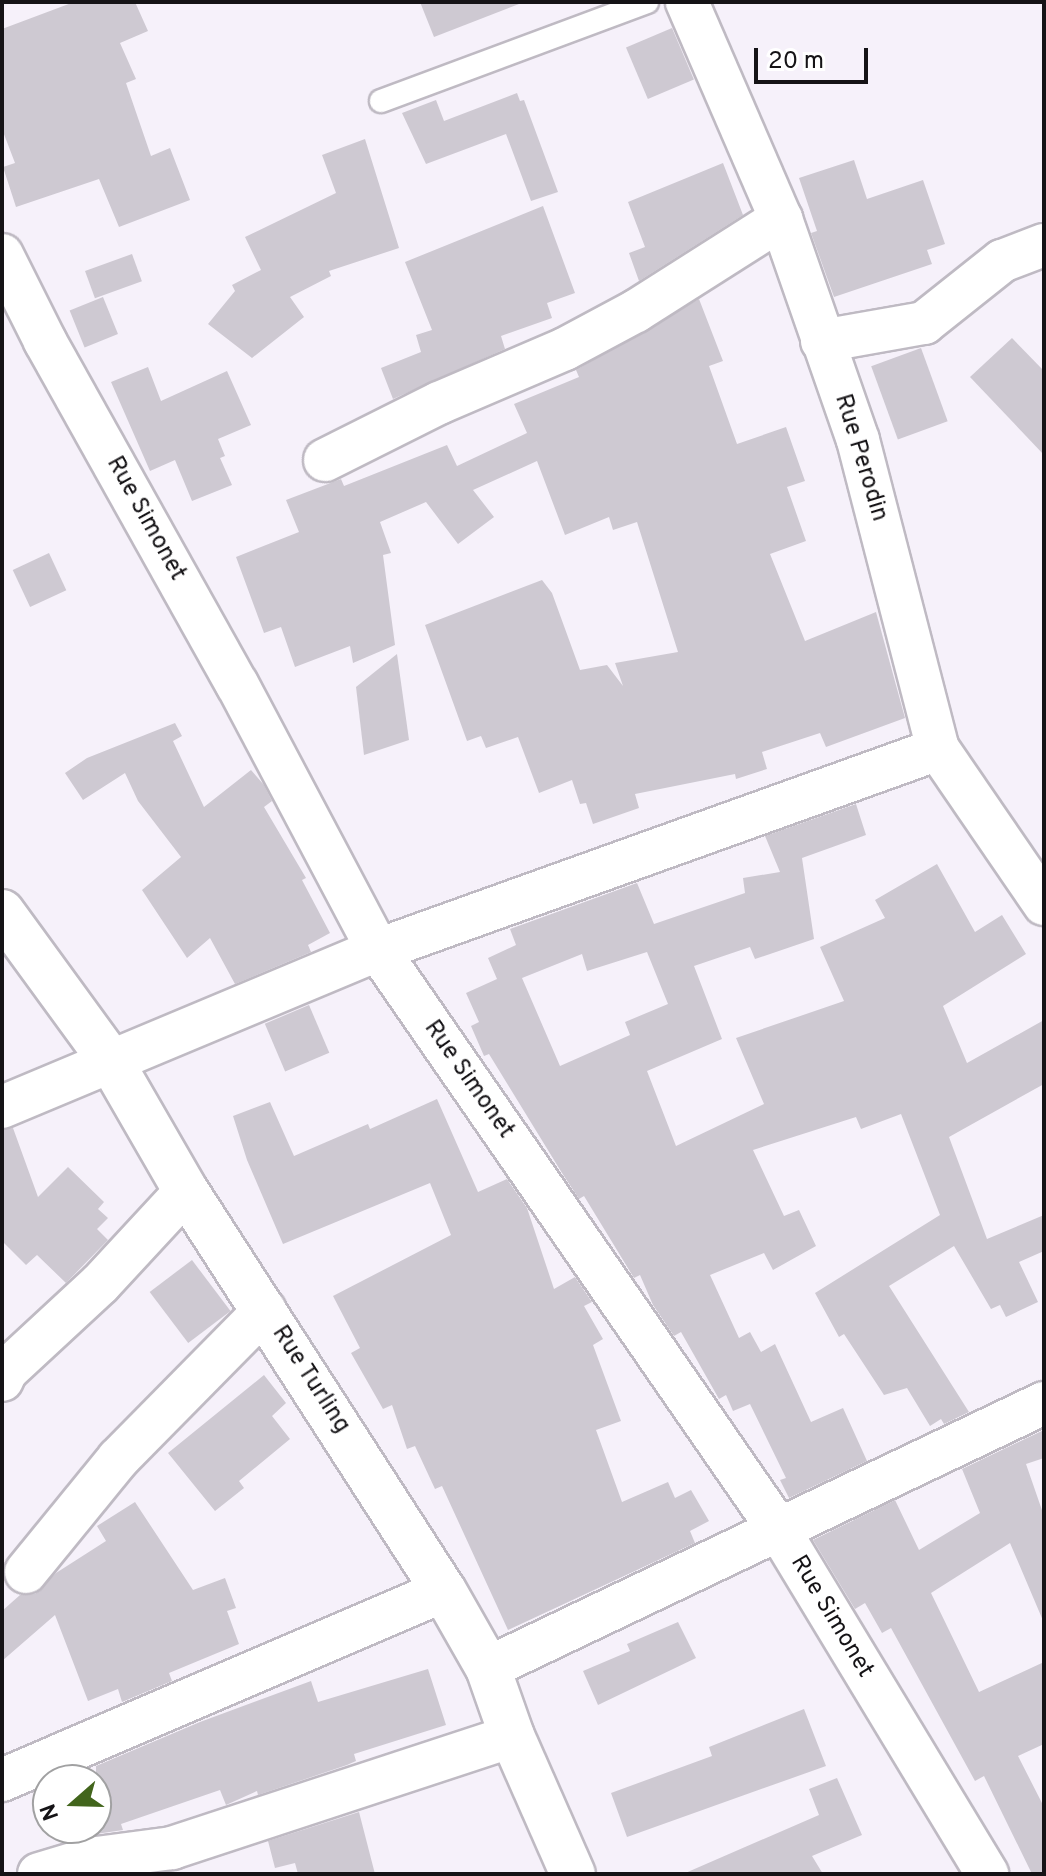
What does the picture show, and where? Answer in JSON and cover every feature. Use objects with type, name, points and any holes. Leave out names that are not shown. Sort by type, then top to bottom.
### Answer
[{"type":"main road","name":"Rue Turling","points":[[2,912],[112,1063],[186,1191],[444,1591],[488,1668],[512,1736],[573,1874]]},
{"type":"street","name":"Rue Perodin","points":[[687,2],[781,219],[858,440],[938,749],[1044,904]]},
{"type":"street","points":[[325,460],[439,403],[565,349],[636,311],[781,219]]},
{"type":"street","points":[[822,341],[924,323],[1002,261],[1044,245]]},
{"type":"street","name":"Rue Simonet","points":[[2,255],[45,341],[237,684],[378,950],[779,1530],[987,1874]]},
{"type":"street","points":[[2,1107],[378,950],[938,749]]},
{"type":"street","points":[[2,1380],[6,1371],[100,1284],[186,1191]]},
{"type":"street","points":[[26,1572],[118,1459],[265,1310]]},
{"type":"street","points":[[488,1668],[1044,1403]]},
{"type":"street","points":[[2,1780],[444,1591]]},
{"type":"street","points":[[39,1874],[89,1859],[172,1848],[512,1736]]},
{"type":"lane","points":[[381,101],[647,2]]},
{"type":"building","points":[[74,2],[135,2],[148,31],[120,43],[136,79],[126,83],[151,156],[170,148],[190,200],[119,227],[99,179],[16,207],[3,167],[15,163],[2,129],[2,29]]},
{"type":"building","points":[[420,2],[518,2],[519,4],[434,37]]},
{"type":"building","points":[[672,28],[694,80],[648,99],[626,48]]},
{"type":"building","points":[[517,93],[520,101],[524,100],[558,192],[531,201],[506,134],[426,164],[402,113],[436,100],[444,121]]},
{"type":"building","points":[[365,139],[399,248],[329,271],[331,276],[290,297],[304,317],[252,358],[208,324],[235,291],[232,285],[261,270],[245,237],[336,193],[322,155]]},
{"type":"building","points":[[854,160],[867,199],[923,180],[945,244],[927,250],[932,264],[834,297],[811,233],[817,231],[799,178]]},
{"type":"building","points":[[723,163],[743,215],[639,281],[629,253],[645,247],[628,202]]},
{"type":"building","points":[[543,206],[575,293],[547,303],[552,318],[501,336],[505,349],[393,399],[381,368],[421,352],[416,335],[432,330],[405,262]]},
{"type":"building","points":[[132,254],[142,281],[95,298],[85,271]]},
{"type":"building","points":[[103,297],[118,334],[85,348],[70,310]]},
{"type":"building","points":[[699,299],[723,361],[709,366],[737,444],[786,427],[805,481],[787,487],[806,541],[770,554],[805,641],[876,612],[905,718],[826,747],[820,733],[762,752],[767,769],[736,779],[735,774],[635,794],[639,808],[593,824],[586,803],[580,804],[572,780],[539,793],[518,737],[486,748],[481,736],[467,741],[425,625],[542,580],[552,593],[580,670],[607,665],[623,686],[615,663],[678,652],[637,522],[613,530],[609,517],[565,535],[537,461],[473,490],[494,517],[458,544],[426,502],[380,522],[391,553],[383,555],[395,645],[353,663],[350,646],[295,667],[281,627],[264,633],[236,557],[299,532],[286,500],[341,479],[344,486],[447,445],[457,466],[527,433],[514,404],[579,377],[576,370]]},
{"type":"building","points":[[1012,338],[1044,371],[1044,455],[970,377]]},
{"type":"building","points":[[921,348],[948,421],[898,439],[871,366]]},
{"type":"building","points":[[148,367],[161,401],[227,371],[251,425],[218,439],[225,456],[220,458],[232,485],[192,501],[175,460],[150,471],[111,382]]},
{"type":"building","points":[[49,553],[66,590],[30,607],[13,570]]},
{"type":"building","points":[[397,654],[409,740],[364,755],[356,687]]},
{"type":"building","points":[[175,723],[182,736],[173,741],[204,807],[251,770],[264,785],[272,801],[264,807],[306,878],[302,880],[330,933],[308,945],[311,952],[235,984],[210,938],[187,958],[142,890],[181,857],[138,801],[125,773],[83,800],[65,773],[87,758]]},
{"type":"building","points":[[856,804],[866,835],[802,858],[814,939],[755,959],[750,947],[694,966],[722,1039],[647,1071],[676,1146],[764,1104],[736,1038],[844,1001],[820,947],[885,918],[875,900],[937,864],[975,932],[1002,915],[1026,954],[943,1006],[967,1063],[1044,1020],[1044,1084],[949,1137],[987,1239],[1044,1215],[1044,1251],[1019,1262],[1038,1302],[1006,1317],[1000,1305],[991,1309],[954,1246],[889,1286],[969,1412],[944,1424],[941,1419],[930,1426],[907,1388],[884,1395],[844,1334],[839,1337],[815,1293],[940,1215],[901,1114],[861,1129],[856,1117],[753,1150],[784,1216],[799,1210],[816,1246],[773,1270],[764,1253],[710,1275],[739,1338],[750,1332],[761,1352],[775,1344],[811,1422],[843,1408],[867,1461],[789,1498],[780,1480],[786,1478],[750,1404],[733,1411],[726,1395],[719,1399],[681,1332],[674,1336],[653,1305],[640,1275],[634,1278],[584,1196],[579,1199],[562,1173],[489,1054],[484,1056],[471,1026],[479,1022],[466,993],[497,979],[488,958],[516,945],[510,929],[637,883],[654,924],[745,893],[743,878],[780,872],[765,836]],"holes":[[[647,952],[668,1004],[625,1022],[630,1035],[560,1066],[522,978],[582,954],[587,971]]]},
{"type":"building","points":[[309,1005],[329,1053],[285,1072],[265,1024]]},
{"type":"building","points":[[437,1099],[478,1192],[507,1179],[527,1208],[554,1289],[575,1277],[592,1302],[584,1306],[603,1339],[593,1345],[621,1421],[596,1430],[622,1502],[668,1482],[675,1498],[691,1490],[709,1521],[690,1531],[695,1543],[508,1630],[442,1486],[435,1489],[415,1446],[407,1449],[392,1405],[383,1409],[351,1353],[360,1348],[333,1296],[451,1235],[430,1183],[283,1244],[247,1160],[233,1116],[270,1102],[294,1156],[368,1124],[370,1129]]},
{"type":"building","points":[[13,1128],[38,1197],[68,1167],[104,1202],[98,1209],[108,1218],[97,1229],[108,1240],[66,1283],[37,1255],[26,1265],[2,1241],[2,1130]]},
{"type":"building","points":[[192,1260],[231,1311],[188,1343],[150,1292]]},
{"type":"building","points":[[264,1375],[286,1403],[272,1416],[290,1439],[239,1481],[244,1488],[215,1511],[168,1453]]},
{"type":"building","points":[[1044,1430],[1044,1458],[1026,1464],[1044,1516],[1044,1623],[1010,1543],[931,1593],[979,1692],[1044,1662],[1044,1744],[1018,1756],[1044,1807],[1044,1874],[1032,1874],[984,1776],[975,1781],[891,1628],[882,1633],[865,1603],[855,1609],[813,1540],[895,1500],[919,1550],[980,1513],[962,1469]]},
{"type":"building","points":[[135,1502],[193,1590],[225,1578],[236,1608],[227,1611],[239,1644],[169,1673],[172,1681],[122,1702],[118,1689],[88,1701],[55,1615],[2,1661],[2,1611],[20,1595],[35,1594],[56,1573],[106,1541],[97,1526]]},
{"type":"building","points":[[678,1622],[696,1658],[598,1705],[583,1671],[630,1651],[627,1644]]},
{"type":"building","points":[[428,1669],[446,1725],[354,1754],[356,1761],[347,1765],[258,1795],[257,1791],[226,1805],[220,1790],[121,1824],[123,1830],[112,1832],[112,1764],[101,1764],[200,1722],[311,1681],[318,1702]]},
{"type":"building","points":[[804,1709],[826,1766],[627,1837],[611,1793],[712,1756],[709,1747]]},
{"type":"building","points":[[837,1778],[862,1835],[812,1856],[823,1874],[683,1874],[819,1815],[809,1789]]},
{"type":"building","points":[[359,1812],[375,1874],[298,1874],[295,1863],[275,1868],[268,1841]]}]
